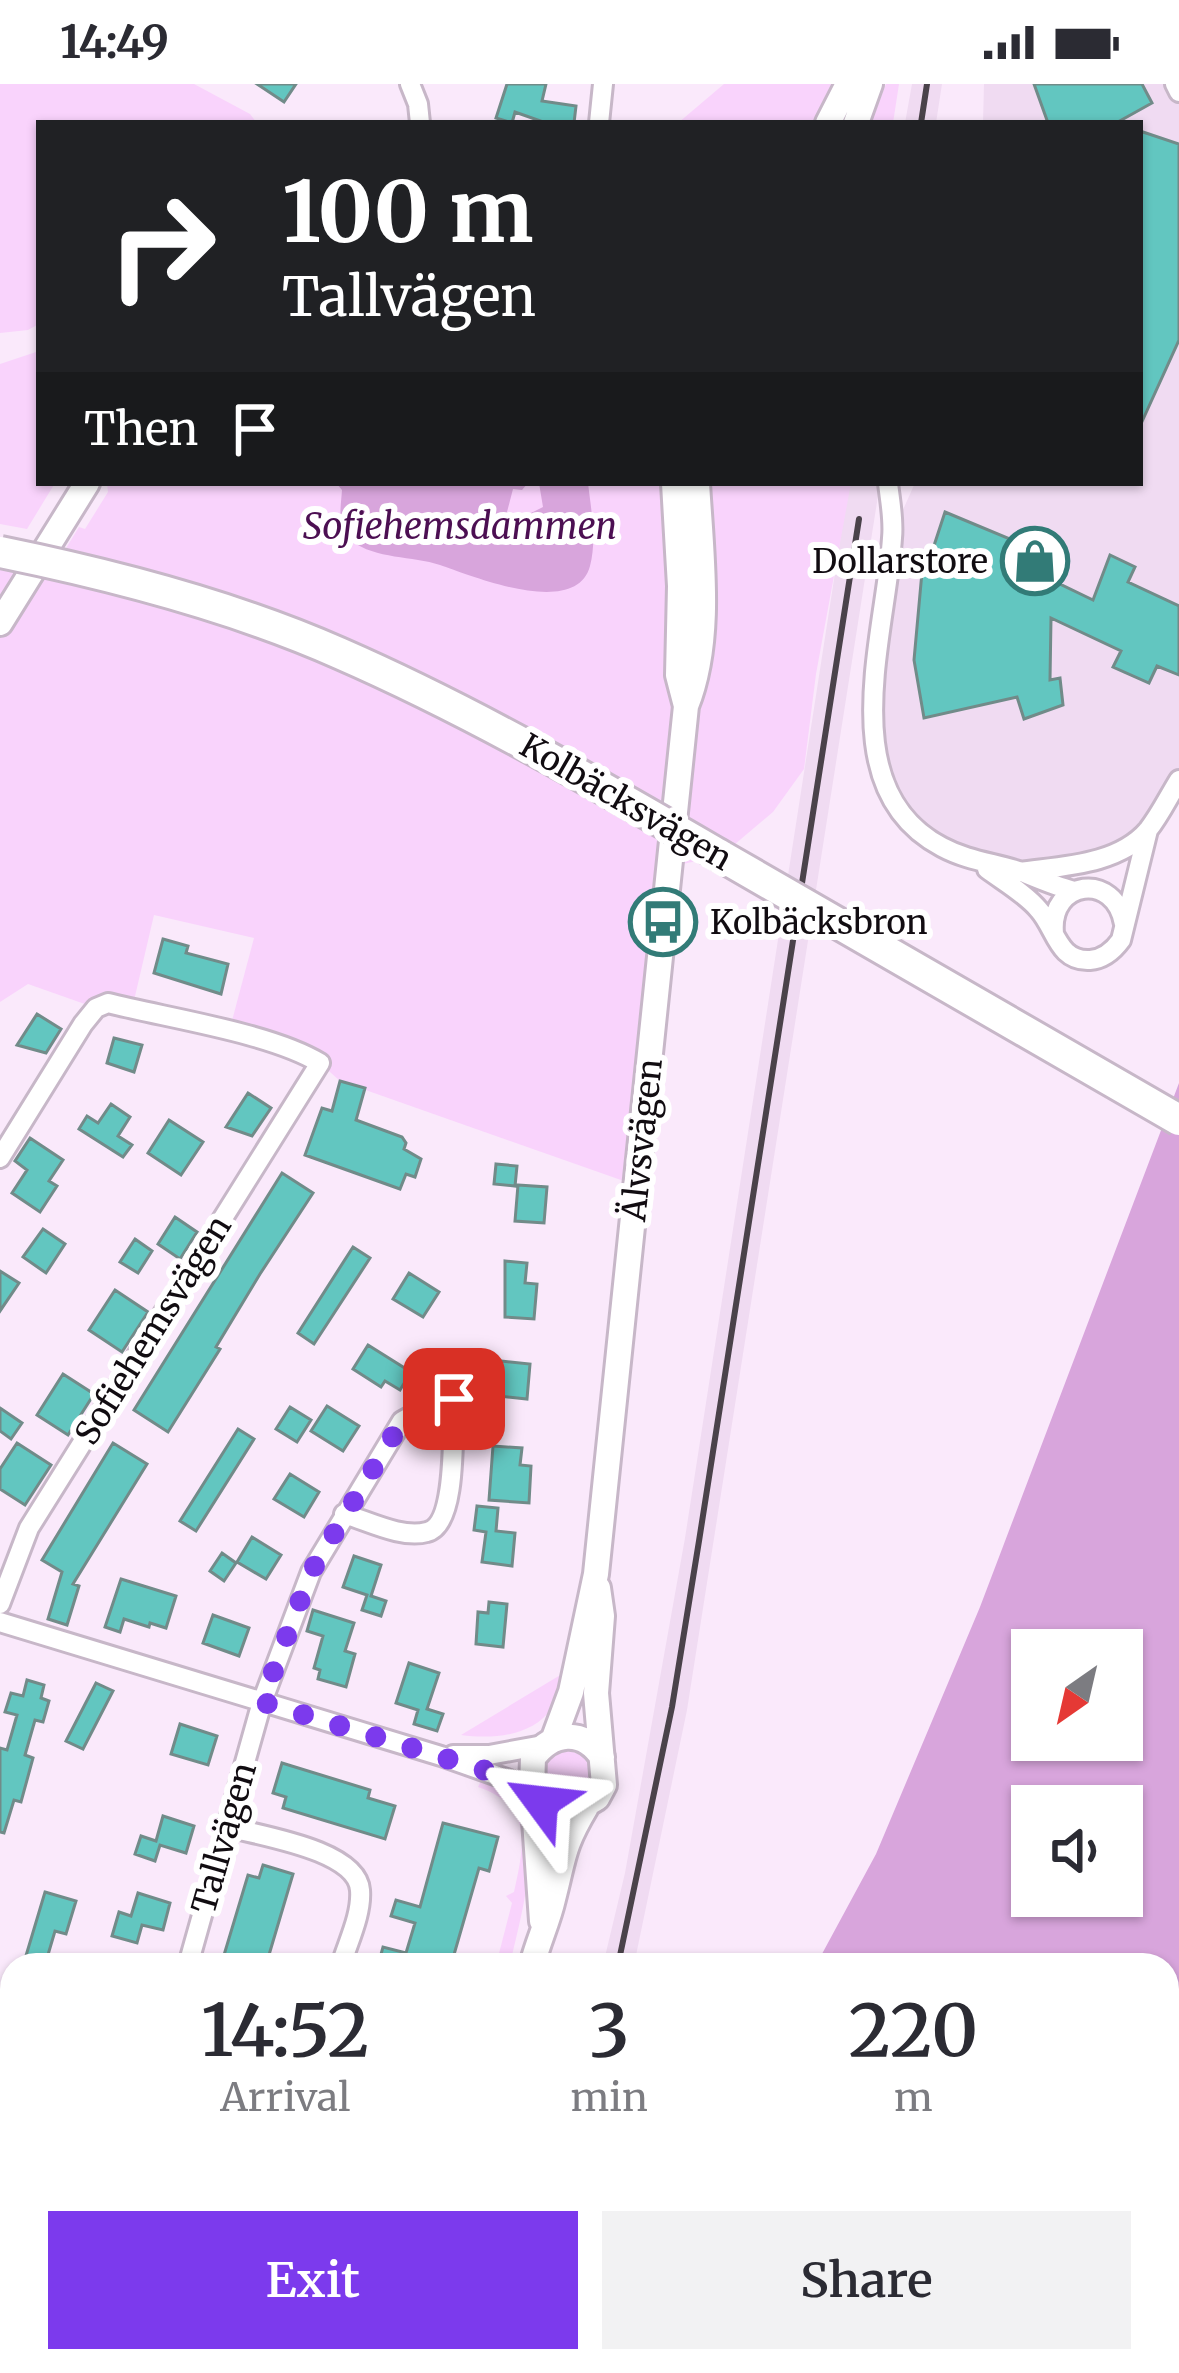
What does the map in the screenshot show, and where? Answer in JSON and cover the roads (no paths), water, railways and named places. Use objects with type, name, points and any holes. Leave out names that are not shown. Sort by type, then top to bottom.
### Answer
[{"type":"highway","name":"Kolbäcksvägen","points":[[0,532],[267,608],[424,671],[576,752],[1179,1100]]},
{"type":"highway","name":"Kolbäcksvägen","points":[[0,552],[214,609],[334,651],[458,708],[1179,1120]]},
{"type":"main road","points":[[830,120],[848,84]]},
{"type":"main road","points":[[857,120],[870,84]]},
{"type":"main road","points":[[0,623],[84,486]]},
{"type":"main road","name":"Älvsvägen","points":[[674,486],[680,586],[678,675],[686,706]]},
{"type":"main road","name":"Älvsvägen","points":[[548,1742],[571,1692],[596,1574],[686,706],[696,680],[700,630],[697,486]]},
{"type":"main road","name":"Älvsvägen","points":[[596,1574],[602,1616],[596,1676],[602,1757]]},
{"type":"main road","points":[[535,1953],[553,1903],[566,1841],[604,1785],[602,1757],[576,1737],[548,1742],[533,1758],[529,1775],[542,1924]]},
{"type":"main road","points":[[533,1790],[551,1808],[575,1811],[586,1807]]},
{"type":"street","points":[[410,84],[420,120]]},
{"type":"street","points":[[598,120],[603,84]]},
{"type":"street","points":[[1175,84],[1179,92]]},
{"type":"street","points":[[887,486],[893,532],[873,703],[876,755],[899,806],[939,845],[980,864],[1039,908],[1064,950],[1088,960],[1112,952],[1124,926],[1148,830],[1179,780]]},
{"type":"street","points":[[1054,933],[1056,908],[1148,830]]},
{"type":"street","points":[[1020,872],[1077,864],[1124,850]]},
{"type":"street","points":[[980,864],[1112,897],[1124,926]]},
{"type":"street","name":"Sofiehemsvägen","points":[[0,1158],[96,1008],[108,1003],[229,1032],[305,1054],[320,1063],[29,1528],[0,1604]]},
{"type":"street","name":"Tallvägen","points":[[191,1953],[262,1702],[311,1572],[344,1514],[402,1421],[413,1412],[454,1399],[448,1504],[441,1525],[432,1532],[409,1533],[344,1514]]},
{"type":"street","points":[[0,1622],[441,1756],[533,1790]]},
{"type":"street","points":[[441,1756],[489,1755],[548,1742]]},
{"type":"street","points":[[228,1827],[330,1856],[353,1872],[360,1888],[359,1905],[345,1953]]},
{"type":"water","name":"Sofiehemsdammen","points":[[339,486],[525,486],[513,489],[507,512],[519,519],[543,507],[540,486],[588,486],[593,535],[590,566],[581,582],[545,592],[372,551],[352,541],[344,530]]},
{"type":"water","points":[[1179,1083],[1179,1953],[822,1953],[876,1854],[980,1607]]},
{"type":"railway","points":[[921,120],[927,84]]},
{"type":"railway","points":[[621,1953],[672,1707],[859,519]]},
{"type":"place","name":"Dollarstore","points":[[1035,561]]},
{"type":"place","name":"Kolbäcksbron","points":[[663,922]]}]
